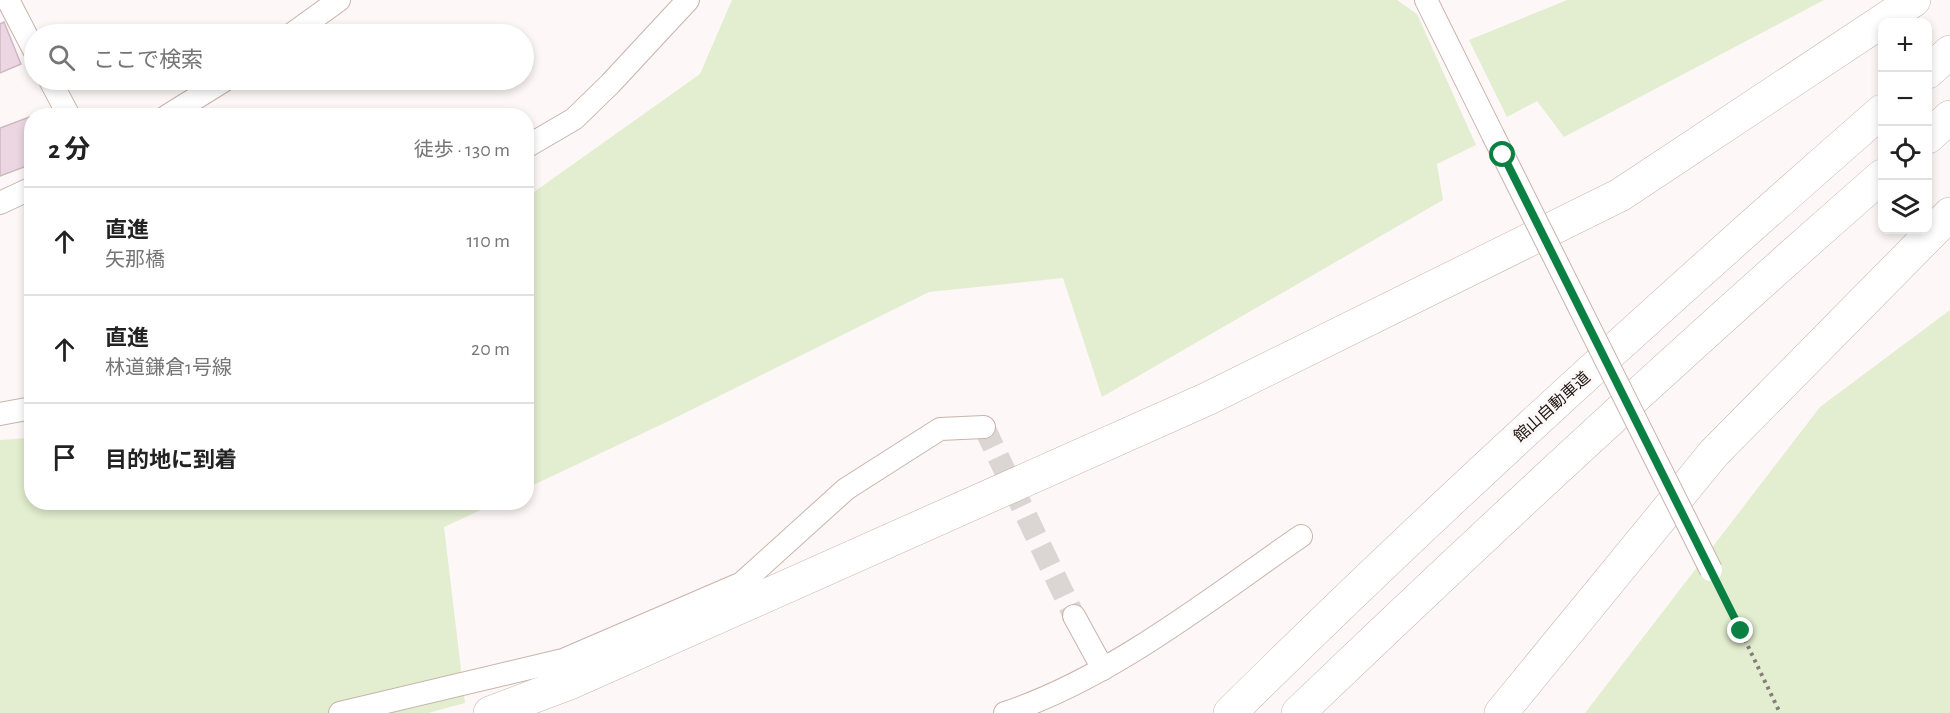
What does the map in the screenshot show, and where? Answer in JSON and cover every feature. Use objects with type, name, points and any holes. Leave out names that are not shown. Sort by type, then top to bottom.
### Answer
[{"type":"highway","points":[[490,713],[572,682],[1207,399],[1620,195],[1914,0]]},
{"type":"highway","points":[[1932,68],[1950,52]]},
{"type":"highway","name":"館山自動車道","points":[[1230,713],[1429,520],[1761,217],[1878,115]]},
{"type":"highway","points":[[1932,133],[1950,117]]},
{"type":"highway","points":[[1298,713],[1461,556],[1878,180]]},
{"type":"highway","points":[[1501,713],[1714,453],[1950,214]]},
{"type":"street","points":[[8,0],[24,31]]},
{"type":"street","points":[[306,24],[339,0]]},
{"type":"street","points":[[534,142],[574,119],[688,0]]},
{"type":"street","points":[[1426,0],[1711,570]]},
{"type":"street","points":[[55,90],[65,108]]},
{"type":"street","points":[[180,108],[209,90]]},
{"type":"street","points":[[0,203],[24,192]]},
{"type":"street","points":[[0,414],[24,410]]},
{"type":"street","points":[[340,713],[562,660],[742,583],[846,489],[940,429],[984,427]]},
{"type":"street","points":[[1005,713],[1028,705],[1102,669],[1170,626],[1301,536]]},
{"type":"street","points":[[1074,616],[1102,669]]},
{"type":"path","points":[[1711,570],[1780,713]]},
{"type":"green space","points":[[732,0],[1397,0],[1417,14],[1476,145],[1437,164],[1443,200],[1102,397],[1063,278],[929,292],[673,419],[534,485],[534,192],[700,74]]},
{"type":"green space","points":[[1567,0],[1824,0],[1564,137],[1537,101],[1507,117],[1469,40]]},
{"type":"green space","points":[[1950,310],[1950,713],[1585,713],[1820,407]]},
{"type":"green space","points":[[24,438],[24,510],[481,510],[444,527],[465,703],[428,713],[0,713],[0,440]]},
{"type":"building","points":[[4,22],[21,64],[0,73],[0,24]]},
{"type":"building","points":[[24,119],[24,167],[0,176],[0,128]]},
{"type":"tunnel","points":[[984,427],[1074,616]]},
{"type":"route","points":[[1503,155],[1741,631]]}]
